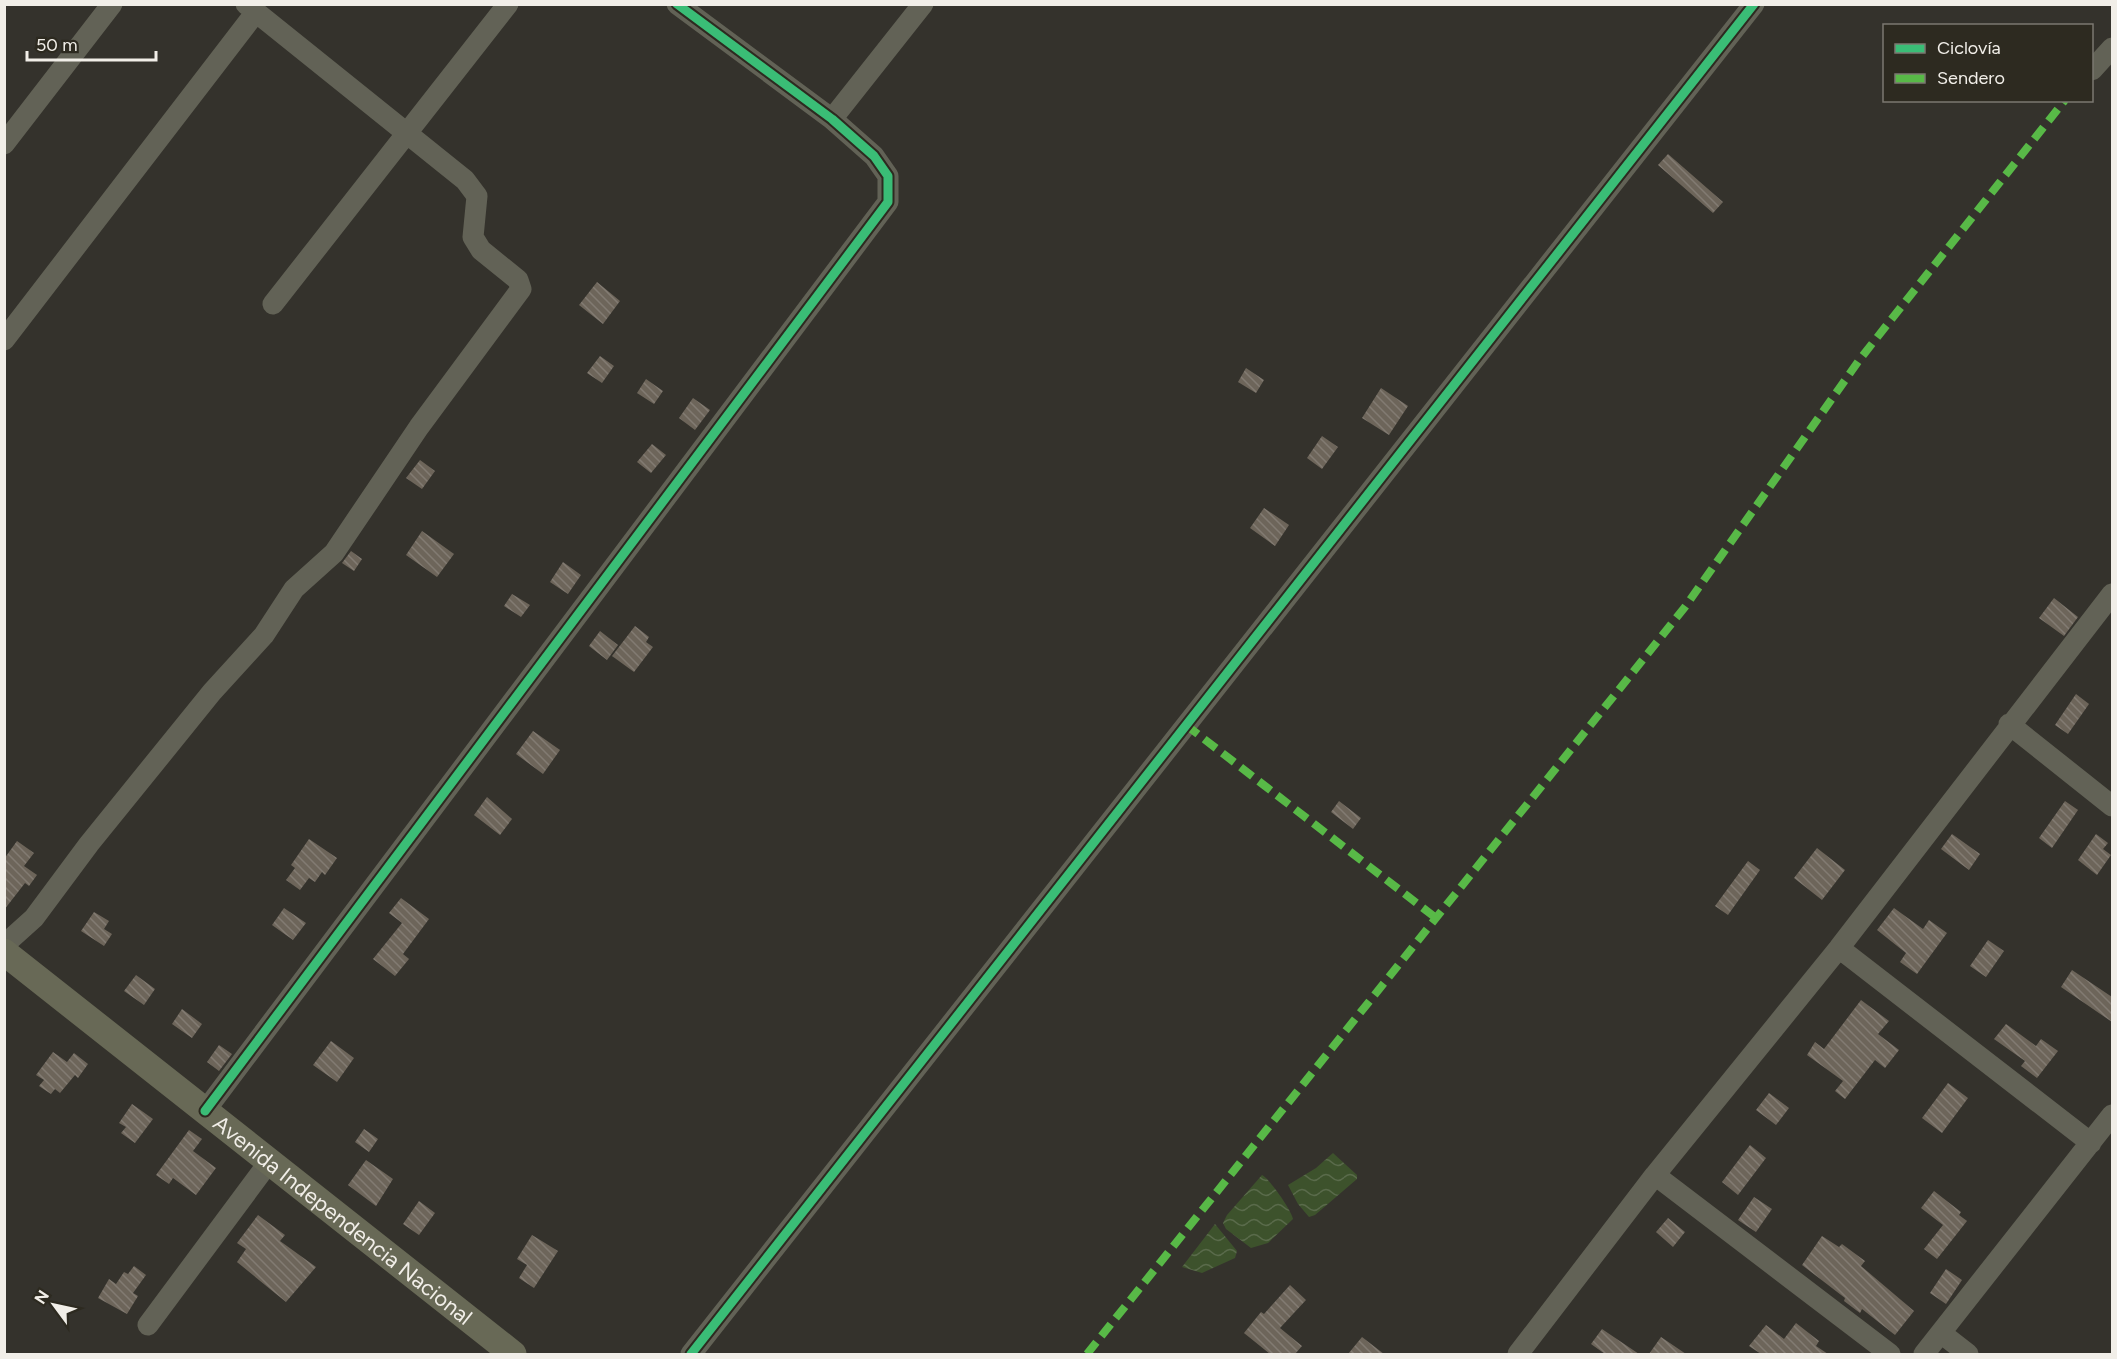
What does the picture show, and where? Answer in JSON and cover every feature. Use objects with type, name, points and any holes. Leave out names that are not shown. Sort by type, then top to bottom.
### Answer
[{"type":"main road","name":"Avenida Independencia Nacional","points":[[4,952],[513,1354]]},
{"type":"street","points":[[4,144],[112,4]]},
{"type":"street","points":[[273,304],[508,4]]},
{"type":"street","points":[[205,1111],[888,202],[888,176],[874,156],[832,118],[677,4]]},
{"type":"street","points":[[832,118],[923,4]]},
{"type":"street","points":[[691,1354],[1754,4]]},
{"type":"street","points":[[4,340],[251,8],[465,180],[477,196],[473,237],[481,250],[518,280],[521,289],[419,427],[334,554],[294,589],[264,635],[212,692],[89,844],[34,918],[4,945]]},
{"type":"street","points":[[2093,68],[2112,48]]},
{"type":"street","points":[[1518,1354],[1654,1175],[1839,948],[2009,724],[2112,594]]},
{"type":"street","points":[[2009,724],[2112,806]]},
{"type":"street","points":[[1839,948],[2091,1143]]},
{"type":"street","points":[[1924,1354],[2112,1115]]},
{"type":"street","points":[[148,1325],[269,1162]]},
{"type":"street","points":[[1654,1175],[1890,1354]]},
{"type":"street","points":[[1941,1333],[1968,1354]]},
{"type":"water","points":[[1333,1153],[1357,1175],[1357,1179],[1315,1215],[1309,1217],[1298,1204],[1288,1185],[1316,1168]]},
{"type":"water","points":[[1262,1175],[1280,1195],[1293,1219],[1268,1243],[1251,1248],[1226,1229],[1223,1223],[1227,1215]]},
{"type":"water","points":[[1215,1224],[1237,1251],[1235,1258],[1202,1273],[1182,1267]]},
{"type":"building","points":[[1668,154],[1723,202],[1713,213],[1658,165]]},
{"type":"building","points":[[597,282],[620,301],[603,324],[579,305]]},
{"type":"building","points":[[600,356],[614,366],[602,383],[587,373]]},
{"type":"building","points":[[1246,368],[1264,380],[1256,393],[1238,382]]},
{"type":"building","points":[[646,379],[663,391],[654,404],[637,393]]},
{"type":"building","points":[[1381,388],[1408,406],[1389,435],[1362,418]]},
{"type":"building","points":[[693,398],[710,410],[695,430],[679,418]]},
{"type":"building","points":[[1322,436],[1338,447],[1322,469],[1307,458]]},
{"type":"building","points":[[652,444],[666,455],[651,473],[637,462]]},
{"type":"building","points":[[420,460],[435,471],[422,489],[406,478]]},
{"type":"building","points":[[1264,508],[1289,525],[1275,546],[1250,528]]},
{"type":"building","points":[[422,531],[454,554],[437,577],[406,555]]},
{"type":"building","points":[[351,551],[362,559],[354,571],[342,563]]},
{"type":"building","points":[[563,562],[581,575],[568,594],[550,582]]},
{"type":"building","points":[[512,594],[530,605],[521,617],[504,606]]},
{"type":"building","points":[[2054,598],[2078,617],[2064,636],[2039,618]]},
{"type":"building","points":[[635,626],[649,637],[646,642],[653,647],[634,672],[612,656]]},
{"type":"building","points":[[600,631],[618,645],[607,660],[589,646]]},
{"type":"building","points":[[2076,694],[2089,704],[2068,734],[2055,725]]},
{"type":"building","points":[[533,731],[560,750],[543,774],[516,754]]},
{"type":"building","points":[[487,797],[512,819],[500,835],[474,815]]},
{"type":"building","points":[[1339,801],[1361,818],[1353,829],[1331,812]]},
{"type":"building","points":[[2065,801],[2078,810],[2052,848],[2039,838]]},
{"type":"building","points":[[1952,834],[1980,854],[1969,870],[1941,849]]},
{"type":"building","points":[[2096,834],[2108,843],[2103,849],[2111,855],[2097,875],[2078,860]]},
{"type":"building","points":[[309,839],[337,858],[325,875],[322,872],[315,882],[309,878],[300,890],[286,880],[295,868],[291,865]]},
{"type":"building","points":[[17,841],[34,853],[24,866],[37,875],[29,886],[25,883],[4,910],[4,859]]},
{"type":"building","points":[[1817,848],[1845,870],[1822,900],[1794,878]]},
{"type":"building","points":[[1748,861],[1760,870],[1728,915],[1715,906]]},
{"type":"building","points":[[401,898],[429,919],[403,954],[409,959],[395,976],[373,959],[402,923],[389,913]]},
{"type":"building","points":[[284,908],[306,923],[293,940],[272,925]]},
{"type":"building","points":[[1894,908],[1923,929],[1929,920],[1947,933],[1917,974],[1900,962],[1906,953],[1877,930]]},
{"type":"building","points":[[94,912],[109,921],[104,929],[112,934],[104,946],[81,931]]},
{"type":"building","points":[[1988,940],[2004,951],[1986,977],[1970,966]]},
{"type":"building","points":[[2072,970],[2112,997],[2112,1022],[2061,987]]},
{"type":"building","points":[[136,975],[155,989],[144,1005],[124,991]]},
{"type":"building","points":[[1861,1000],[1889,1021],[1878,1034],[1899,1050],[1885,1068],[1875,1060],[1845,1099],[1835,1091],[1843,1081],[1807,1055],[1815,1042],[1824,1049]]},
{"type":"building","points":[[182,1009],[202,1024],[192,1038],[172,1024]]},
{"type":"building","points":[[2006,1024],[2036,1046],[2041,1039],[2058,1051],[2037,1078],[2021,1066],[2025,1061],[1994,1039]]},
{"type":"building","points":[[331,1041],[354,1058],[337,1082],[313,1065]]},
{"type":"building","points":[[219,1045],[232,1054],[219,1071],[207,1062]]},
{"type":"building","points":[[53,1052],[67,1062],[74,1053],[88,1064],[78,1078],[75,1075],[60,1093],[55,1089],[51,1094],[39,1086],[44,1080],[36,1075]]},
{"type":"building","points":[[1948,1083],[1968,1098],[1942,1133],[1922,1118]]},
{"type":"building","points":[[1769,1093],[1789,1108],[1776,1125],[1756,1110]]},
{"type":"building","points":[[132,1104],[153,1119],[135,1143],[121,1133],[126,1127],[119,1123]]},
{"type":"building","points":[[364,1129],[378,1139],[369,1152],[355,1142]]},
{"type":"building","points":[[189,1130],[202,1139],[193,1151],[216,1168],[196,1195],[173,1178],[169,1184],[156,1175]]},
{"type":"building","points":[[1750,1145],[1766,1158],[1738,1195],[1722,1182]]},
{"type":"building","points":[[366,1160],[393,1179],[376,1206],[348,1185]]},
{"type":"building","points":[[1934,1191],[1961,1212],[1959,1215],[1967,1221],[1937,1259],[1924,1249],[1943,1225],[1921,1208]]},
{"type":"building","points":[[1754,1197],[1772,1209],[1756,1232],[1738,1220]]},
{"type":"building","points":[[419,1201],[435,1213],[419,1235],[403,1224]]},
{"type":"building","points":[[258,1215],[285,1235],[280,1241],[316,1267],[286,1302],[237,1262],[246,1249],[237,1243]]},
{"type":"building","points":[[1668,1218],[1685,1232],[1673,1247],[1656,1232]]},
{"type":"building","points":[[532,1235],[558,1251],[534,1288],[519,1278],[527,1265],[517,1259]]},
{"type":"building","points":[[1822,1236],[1839,1247],[1842,1244],[1865,1261],[1861,1266],[1914,1311],[1895,1335],[1862,1309],[1860,1313],[1844,1301],[1845,1298],[1802,1265]]},
{"type":"building","points":[[134,1266],[146,1275],[133,1293],[138,1296],[127,1314],[98,1298],[109,1279],[116,1284],[124,1272],[128,1274]]},
{"type":"building","points":[[1946,1269],[1962,1280],[1946,1304],[1930,1293]]},
{"type":"building","points":[[1290,1285],[1306,1300],[1280,1328],[1302,1346],[1295,1354],[1270,1354],[1244,1333],[1261,1312],[1264,1314]]},
{"type":"building","points":[[1796,1323],[1819,1341],[1816,1346],[1828,1354],[1761,1354],[1749,1346],[1766,1325],[1784,1339]]},
{"type":"building","points":[[1602,1329],[1639,1354],[1605,1354],[1591,1344]]},
{"type":"building","points":[[1362,1337],[1384,1354],[1348,1354]]},
{"type":"building","points":[[1661,1337],[1686,1354],[1649,1354]]},
{"type":"marked path","points":[[1087,1354],[1685,607],[1860,359],[2063,102]]},
{"type":"marked path","points":[[1186,725],[1436,918]]},
{"type":"cycle path","points":[[205,1111],[888,202],[888,176],[874,156],[832,119],[677,4]]},
{"type":"cycle path","points":[[691,1354],[1754,4]]}]
